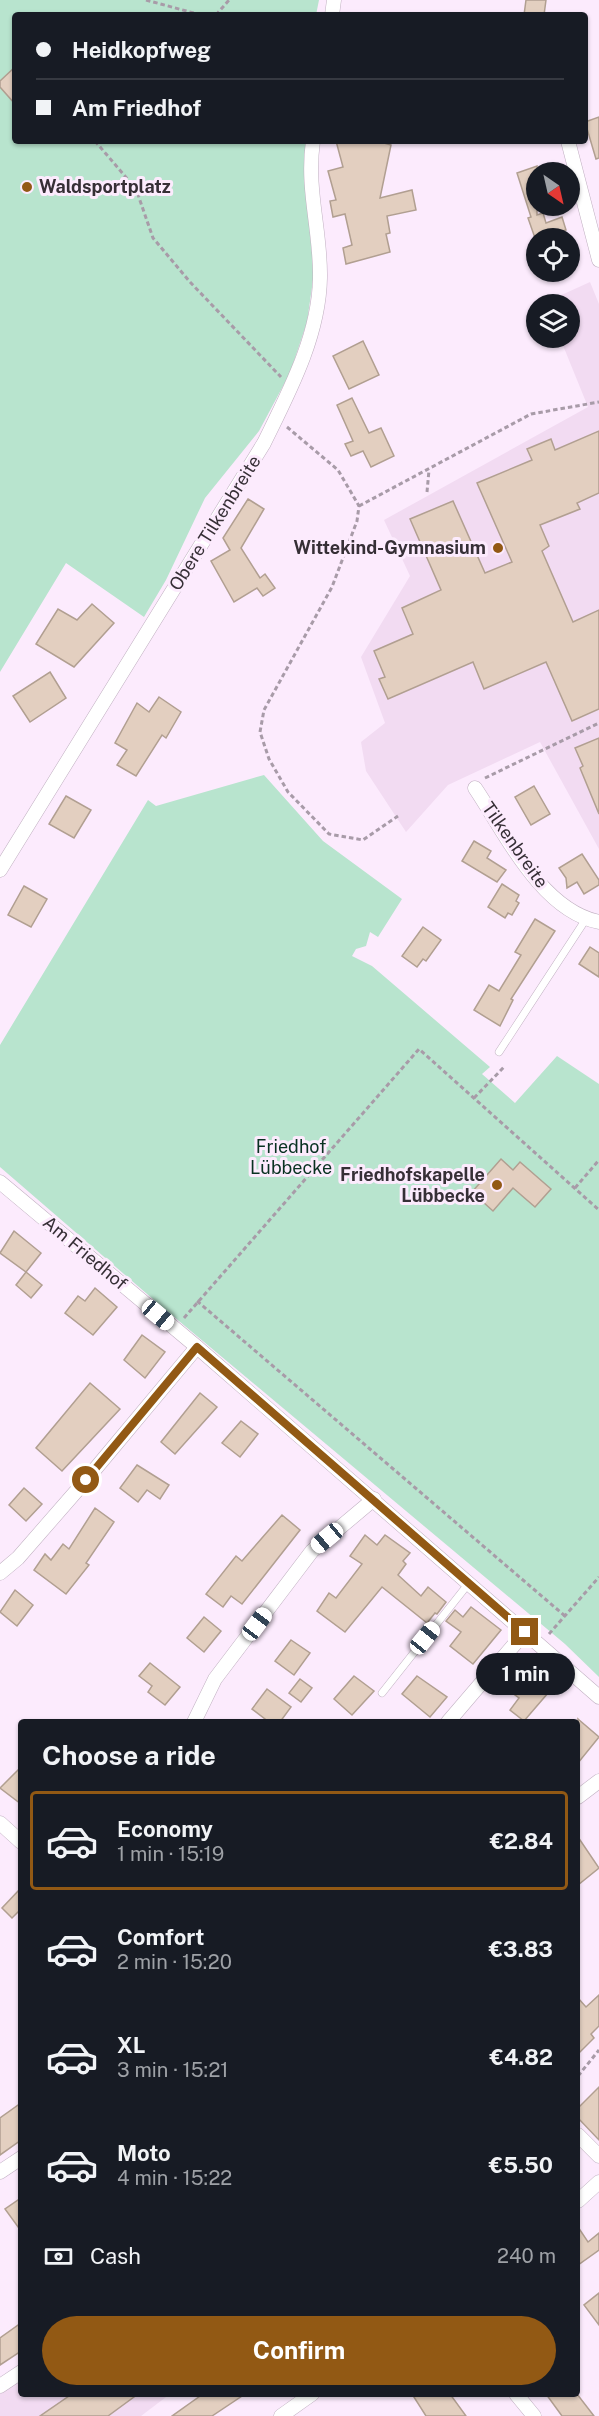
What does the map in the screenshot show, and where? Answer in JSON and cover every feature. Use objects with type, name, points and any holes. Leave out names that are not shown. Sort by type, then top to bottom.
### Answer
[{"type":"street","name":"Obere Tilkenbreite","points":[[0,870],[252,463],[291,388],[310,338],[320,279],[309,171],[313,144]]},
{"type":"street","points":[[569,144],[599,260]]},
{"type":"street","name":"Tilkenbreite","points":[[475,788],[537,880],[559,905],[592,921]]},
{"type":"street","name":"Am Friedhof","points":[[3,1191],[197,1347],[599,1697]]},
{"type":"street","points":[[0,1573],[18,1558],[86,1480],[197,1347]]},
{"type":"street","points":[[195,1719],[215,1679],[312,1551],[374,1499]]},
{"type":"street","points":[[451,1719],[525,1632]]},
{"type":"street","points":[[580,1795],[599,1781]]},
{"type":"street","points":[[1,1825],[18,1839]]},
{"type":"street","points":[[580,2137],[599,2156]]},
{"type":"street","points":[[0,2172],[18,2160]]},
{"type":"street","points":[[580,2199],[599,2182]]},
{"type":"street","points":[[0,2386],[18,2374]]},
{"type":"street","points":[[518,2397],[534,2416]]},
{"type":"street","points":[[281,2416],[293,2399]]},
{"type":"lane","name":"Tilkenbreite","points":[[499,1052],[592,921]]},
{"type":"lane","points":[[382,1693],[469,1583]]},
{"type":"path","points":[[146,0],[190,12]]},
{"type":"path","points":[[219,12],[229,0]]},
{"type":"path","points":[[98,144],[136,189],[153,238],[190,282],[291,388]]},
{"type":"path","points":[[359,507],[531,414],[599,402]]},
{"type":"path","points":[[277,417],[338,470],[359,507],[357,521],[332,587],[264,710],[260,732],[269,759],[288,792],[329,834],[363,840],[398,816]]},
{"type":"path","points":[[427,492],[429,469]]},
{"type":"path","points":[[475,788],[490,774],[599,723]]},
{"type":"path","points":[[175,1329],[419,1049],[599,1209]]},
{"type":"path","points":[[474,1098],[504,1068]]},
{"type":"path","points":[[575,1188],[599,1160]]},
{"type":"path","points":[[198,1301],[565,1616]]},
{"type":"path","points":[[540,1645],[599,1577]]},
{"type":"path","points":[[580,2074],[599,2050]]},
{"type":"shaded area","name":"Wittekind-Gymnasium","points":[[590,282],[599,304],[599,849],[540,742],[448,785],[406,832],[366,771],[361,742],[385,723],[361,657],[410,576],[384,520],[588,407],[564,348],[580,348],[580,294],[564,294]]},
{"type":"shaded area","points":[[18,2381],[18,2397],[166,2397],[141,2416],[0,2416],[0,2394]]},
{"type":"green space","points":[[0,0],[319,0],[317,12],[12,12],[12,144],[307,144],[307,202],[314,273],[307,322],[290,373],[259,431],[205,498],[166,580],[144,617],[66,563],[0,672]]},
{"type":"green space","name":"Friedhof Lübbecke","points":[[264,775],[323,841],[402,899],[378,937],[370,932],[366,946],[356,949],[352,956],[372,966],[490,1067],[482,1074],[515,1103],[557,1056],[599,1084],[599,1677],[565,1644],[161,1306],[0,1167],[0,1045],[148,800],[156,806]]},
{"type":"building","points":[[526,0],[546,0],[544,12],[524,12]]},
{"type":"building","points":[[12,70],[12,101],[0,87],[0,81]]},
{"type":"building","points":[[599,117],[599,158],[596,159],[588,132],[588,121]]},
{"type":"building","points":[[337,144],[391,145],[380,198],[412,190],[416,210],[387,216],[390,233],[386,234],[390,252],[346,264],[343,248],[352,245],[345,214],[333,217],[330,201],[336,200],[328,171],[343,167]]},
{"type":"building","points":[[526,170],[526,201],[517,173]]},
{"type":"building","points":[[544,216],[546,223],[562,217],[565,228],[532,228],[528,218]]},
{"type":"building","points":[[363,341],[379,375],[349,389],[333,356]]},
{"type":"building","points":[[352,398],[369,433],[381,428],[394,456],[371,467],[363,451],[351,456],[345,444],[353,441],[337,405]]},
{"type":"building","points":[[599,431],[599,493],[577,503],[580,509],[540,525],[549,546],[542,551],[573,622],[599,610],[599,709],[572,721],[546,662],[484,689],[473,662],[388,699],[379,679],[385,677],[374,651],[413,634],[402,608],[441,590],[410,519],[453,501],[485,573],[512,562],[477,483],[532,460],[527,449],[551,439],[555,450]]},
{"type":"building","points":[[248,499],[264,509],[241,548],[260,578],[265,574],[275,588],[263,596],[257,588],[234,602],[211,561],[230,550],[223,538]]},
{"type":"building","points":[[92,604],[114,623],[74,667],[36,644],[58,609],[77,620]]},
{"type":"building","points":[[50,672],[66,698],[30,722],[13,696]]},
{"type":"building","points":[[159,697],[181,712],[166,738],[162,735],[136,776],[117,765],[127,750],[115,743],[137,703],[149,712]]},
{"type":"building","points":[[599,738],[599,814],[580,768],[583,766],[575,748]]},
{"type":"building","points":[[534,786],[550,814],[531,825],[515,797]]},
{"type":"building","points":[[66,796],[91,810],[74,838],[49,824]]},
{"type":"building","points":[[474,841],[491,851],[487,858],[506,870],[497,882],[462,861]]},
{"type":"building","points":[[582,854],[599,880],[599,885],[584,894],[577,882],[567,888],[566,878],[559,868]]},
{"type":"building","points":[[502,884],[519,895],[516,901],[519,903],[512,915],[508,913],[505,918],[488,907]]},
{"type":"building","points":[[24,886],[47,899],[31,927],[8,915]]},
{"type":"building","points":[[535,919],[555,931],[511,999],[513,1000],[500,1026],[474,1010],[489,985],[499,991],[521,955],[515,952]]},
{"type":"building","points":[[423,927],[441,940],[426,961],[423,959],[417,967],[402,956]]},
{"type":"building","points":[[590,947],[599,953],[599,977],[579,964]]},
{"type":"building","name":"Friedhofskapelle Lübbecke","points":[[501,1159],[513,1170],[520,1162],[551,1189],[535,1207],[513,1188],[493,1211],[472,1192]]},
{"type":"building","points":[[14,1231],[41,1253],[26,1272],[0,1253]]},
{"type":"building","points":[[26,1272],[42,1285],[31,1298],[16,1285]]},
{"type":"building","points":[[95,1288],[117,1307],[93,1335],[65,1313],[78,1296],[85,1301]]},
{"type":"building","points":[[142,1335],[165,1352],[145,1378],[124,1360]]},
{"type":"building","points":[[90,1383],[120,1409],[62,1471],[36,1448]]},
{"type":"building","points":[[200,1393],[217,1407],[175,1454],[161,1442]]},
{"type":"building","points":[[241,1421],[258,1434],[240,1457],[222,1443]]},
{"type":"building","points":[[137,1465],[169,1485],[160,1499],[147,1490],[138,1502],[120,1488]]},
{"type":"building","points":[[24,1488],[42,1504],[26,1521],[9,1505]]},
{"type":"building","points":[[95,1508],[114,1522],[86,1563],[89,1565],[66,1594],[34,1570],[45,1554],[51,1560],[63,1544],[69,1549]]},
{"type":"building","points":[[282,1515],[300,1530],[242,1604],[231,1596],[223,1607],[206,1594],[236,1556],[242,1561]]},
{"type":"building","points":[[365,1535],[377,1545],[385,1535],[410,1553],[403,1561],[406,1564],[398,1575],[421,1596],[428,1587],[446,1602],[427,1623],[382,1587],[345,1632],[317,1611],[329,1593],[336,1598],[362,1564],[350,1556]]},
{"type":"building","points":[[15,1590],[33,1605],[17,1626],[0,1612]]},
{"type":"building","points":[[471,1607],[501,1630],[473,1664],[450,1646],[461,1632],[446,1621],[455,1610],[463,1617]]},
{"type":"building","points":[[204,1617],[221,1631],[204,1652],[187,1638]]},
{"type":"building","points":[[291,1640],[310,1653],[294,1675],[275,1661]]},
{"type":"building","points":[[150,1663],[180,1687],[165,1705],[148,1692],[152,1686],[139,1676]]},
{"type":"building","points":[[525,1674],[548,1693],[526,1719],[521,1719],[510,1710],[519,1698],[511,1692]]},
{"type":"building","points":[[354,1676],[374,1691],[352,1715],[334,1699]]},
{"type":"building","points":[[417,1676],[447,1697],[430,1717],[402,1694]]},
{"type":"building","points":[[300,1679],[312,1688],[301,1702],[289,1693]]},
{"type":"building","points":[[267,1689],[291,1707],[282,1719],[265,1719],[252,1709]]},
{"type":"building","points":[[580,1721],[599,1737],[580,1761]]},
{"type":"building","points":[[18,1770],[18,1802],[0,1788]]},
{"type":"building","points":[[580,1840],[599,1868],[580,1883]]},
{"type":"building","points":[[18,1891],[18,1912],[12,1918],[2,1908]]},
{"type":"building","points":[[599,1995],[599,2026],[591,2034],[594,2038],[580,2052],[580,2000],[586,2007]]},
{"type":"building","points":[[599,2087],[599,2140],[580,2120],[580,2106]]},
{"type":"building","points":[[18,2105],[18,2142],[0,2155],[0,2118]]},
{"type":"building","points":[[18,2200],[18,2227],[5,2209]]},
{"type":"building","points":[[580,2230],[588,2242],[599,2233],[599,2250],[580,2264]]},
{"type":"building","points":[[599,2293],[599,2325],[584,2305]]},
{"type":"building","points":[[18,2325],[18,2353],[0,2365],[0,2338]]},
{"type":"building","points":[[68,2397],[134,2397],[108,2416],[40,2416]]},
{"type":"building","points":[[199,2397],[240,2397],[212,2416],[172,2416]]},
{"type":"building","points":[[414,2397],[452,2397],[466,2416],[426,2416]]},
{"type":"building","points":[[548,2397],[579,2397],[594,2416],[562,2416]]},
{"type":"place","name":"Waldsportplatz","points":[[27,187]]},
{"type":"place","name":"Wittekind-Gymnasium","points":[[498,548]]},
{"type":"place","name":"Friedhofskapelle Lübbecke","points":[[497,1185]]},
{"type":"route","points":[[86,1480],[197,1347],[525,1632]]}]
